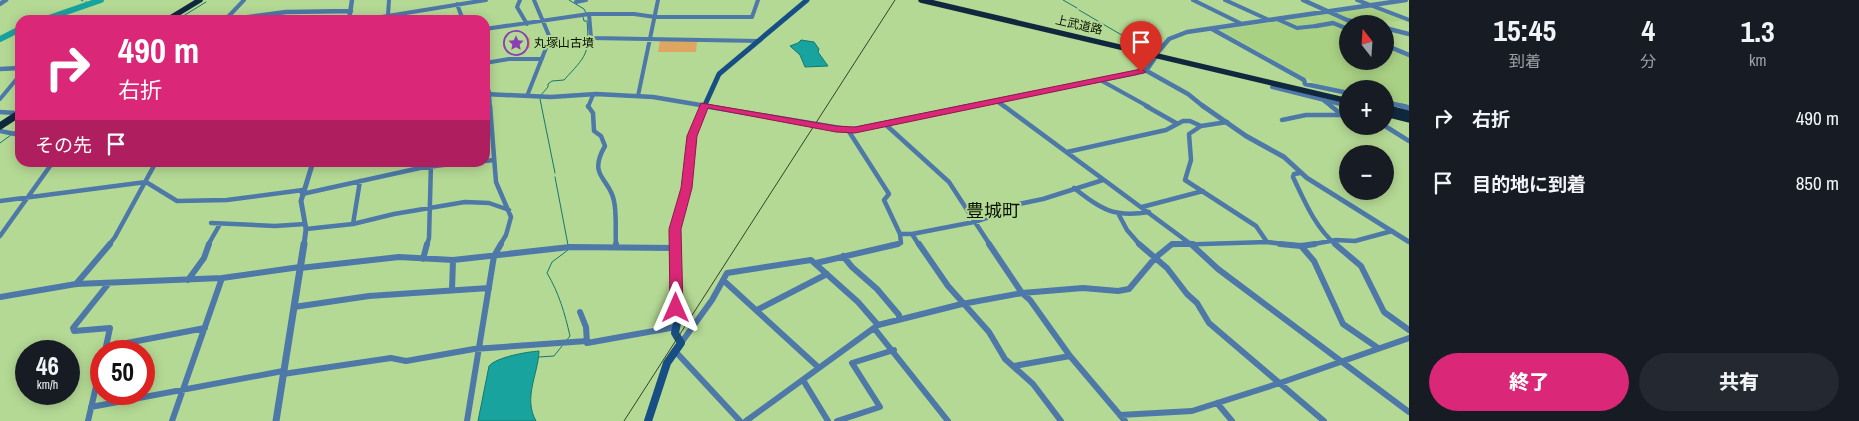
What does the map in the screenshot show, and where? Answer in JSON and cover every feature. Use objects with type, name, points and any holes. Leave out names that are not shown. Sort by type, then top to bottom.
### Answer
[{"type":"highway","points":[[175,15],[200,0]]},
{"type":"highway","points":[[180,15],[204,0]]},
{"type":"highway","name":"上武道路","points":[[921,0],[1246,75]]},
{"type":"highway","name":"上武道路","points":[[928,0],[1246,75]]},
{"type":"highway","points":[[1246,75],[1339,97]]},
{"type":"highway","points":[[1394,111],[1409,115]]},
{"type":"highway","points":[[0,122],[15,114]]},
{"type":"highway","points":[[0,126],[15,114]]},
{"type":"main road","points":[[648,421],[667,363],[681,343],[675,335],[675,229],[689,173],[692,136],[719,74],[807,0]]},
{"type":"street","points":[[0,4],[6,0]]},
{"type":"street","points":[[230,15],[244,0]]},
{"type":"street","points":[[350,15],[352,0]]},
{"type":"street","points":[[389,0],[388,15],[454,3],[486,0]]},
{"type":"street","points":[[520,0],[518,8],[527,24]]},
{"type":"street","points":[[527,96],[550,38],[534,0]]},
{"type":"street","points":[[576,2],[586,0]]},
{"type":"street","points":[[638,96],[658,0]]},
{"type":"street","points":[[490,28],[589,14],[752,18],[758,0]]},
{"type":"street","points":[[1193,0],[1242,24]]},
{"type":"street","points":[[1225,0],[1270,20]]},
{"type":"street","points":[[1303,0],[1339,15]]},
{"type":"street","points":[[1357,0],[1409,20]]},
{"type":"street","points":[[490,94],[556,97],[593,95],[638,96],[705,105],[848,130],[1102,81],[1145,70],[1163,43],[1175,36],[1212,28],[1406,1]]},
{"type":"street","points":[[454,3],[460,15]]},
{"type":"street","points":[[268,15],[286,12],[318,14],[351,11]]},
{"type":"street","points":[[589,14],[591,38],[759,41]]},
{"type":"street","points":[[1278,19],[1297,28],[1333,24],[1339,26]]},
{"type":"street","points":[[1212,28],[1304,80],[1305,84],[1339,96]]},
{"type":"street","points":[[1394,30],[1409,34]]},
{"type":"street","points":[[1394,49],[1409,55]]},
{"type":"street","points":[[490,62],[509,59],[542,59]]},
{"type":"street","points":[[0,69],[15,68]]},
{"type":"street","points":[[1145,70],[1188,94],[1204,108],[1246,136],[1284,157],[1300,174],[1409,242]]},
{"type":"street","points":[[0,99],[15,81]]},
{"type":"street","points":[[1102,81],[1176,124]]},
{"type":"street","points":[[1272,87],[1324,100],[1339,99]]},
{"type":"street","points":[[593,95],[588,107],[593,112],[594,131],[602,136],[605,146],[601,152],[598,172],[614,199],[616,247]]},
{"type":"street","points":[[1324,100],[1339,111]]},
{"type":"street","points":[[998,102],[1149,212],[1190,243],[1218,269],[1409,412]]},
{"type":"street","points":[[1394,111],[1409,115]]},
{"type":"street","points":[[0,112],[15,112]]},
{"type":"street","points":[[1282,120],[1306,115],[1339,115]]},
{"type":"street","points":[[467,421],[494,256],[506,234],[511,217],[496,182],[490,117]]},
{"type":"street","points":[[1067,152],[1166,130],[1176,124],[1189,121],[1201,126]]},
{"type":"street","points":[[1227,122],[1201,126],[1188,134],[1191,160],[1185,180],[1256,226],[1267,242]]},
{"type":"street","points":[[885,124],[949,182],[1022,294],[1030,300],[1070,356],[1125,421]]},
{"type":"street","points":[[816,263],[873,248],[901,243],[900,234],[884,200],[889,194],[848,130]]},
{"type":"street","points":[[0,131],[15,134]]},
{"type":"street","points":[[1394,132],[1409,141]]},
{"type":"street","points":[[490,160],[494,160]]},
{"type":"street","points":[[0,236],[49,167]]},
{"type":"street","points":[[76,284],[115,237],[154,167]]},
{"type":"street","points":[[276,421],[306,226],[301,204],[311,167]]},
{"type":"street","points":[[0,201],[146,182],[149,182],[177,200],[227,200],[303,192],[418,167]]},
{"type":"street","points":[[423,259],[429,238],[431,167]]},
{"type":"street","points":[[1300,174],[1292,176],[1307,207],[1327,237],[1361,266],[1384,312],[1409,330]]},
{"type":"street","points":[[900,234],[912,234],[974,222],[999,214],[1004,209],[1014,205],[1043,199],[1103,180]]},
{"type":"street","points":[[354,224],[360,181]]},
{"type":"street","points":[[1074,188],[1102,210],[1119,215],[1149,212]]},
{"type":"street","points":[[1142,207],[1203,191]]},
{"type":"street","points":[[211,223],[274,226],[354,224],[430,208],[473,202],[488,203],[509,210]]},
{"type":"street","points":[[1119,215],[1134,237],[1167,268],[1187,294],[1197,303],[1208,323],[1324,421]]},
{"type":"street","points":[[188,280],[204,258],[208,245],[220,224]]},
{"type":"street","points":[[746,421],[876,326],[899,319],[962,304],[1022,294],[1083,288],[1118,291],[1128,289],[1135,284],[1155,258],[1172,244],[1267,242],[1301,246],[1333,241],[1355,241],[1392,231]]},
{"type":"street","points":[[912,234],[962,304],[989,332],[1005,359],[1033,384],[1061,421]]},
{"type":"street","points":[[1301,246],[1314,261],[1343,324],[1378,348]]},
{"type":"street","points":[[0,297],[76,284],[222,278],[399,257],[453,260],[570,247],[675,248]]},
{"type":"street","points":[[843,256],[854,271],[884,297],[899,319]]},
{"type":"street","points":[[452,290],[453,260]]},
{"type":"street","points":[[681,343],[706,308],[727,273],[811,260],[858,302],[948,421]]},
{"type":"street","points":[[757,310],[827,274]]},
{"type":"street","points":[[172,421],[222,278]]},
{"type":"street","points":[[723,280],[818,367]]},
{"type":"street","points":[[107,340],[110,328],[74,331],[73,328],[109,283]]},
{"type":"street","points":[[294,307],[369,296],[489,288]]},
{"type":"street","points":[[580,312],[586,327],[588,341]]},
{"type":"street","points":[[88,421],[91,407],[283,372],[391,358],[406,361],[479,349],[565,342],[598,342],[676,327]]},
{"type":"street","points":[[148,340],[205,328]]},
{"type":"street","points":[[1120,415],[1192,412],[1409,338]]},
{"type":"street","points":[[837,421],[880,407],[852,363],[894,350]]},
{"type":"street","points":[[676,351],[740,421]]},
{"type":"street","points":[[1014,366],[1070,356]]},
{"type":"street","points":[[803,380],[828,421]]},
{"type":"street","points":[[1217,403],[1232,421]]},
{"type":"shaded area","points":[[1371,6],[1394,15],[1342,15],[1334,12]]},
{"type":"shaded area","points":[[1329,13],[1339,17],[1339,24],[1331,21],[1298,27],[1282,20],[1314,15],[1329,21],[1317,15]]},
{"type":"shaded area","points":[[1394,15],[1406,20],[1394,22]]},
{"type":"shaded area","points":[[1280,21],[1298,29],[1333,24],[1339,27],[1339,70],[1394,70],[1394,50],[1409,56],[1409,106],[1394,102],[1394,80],[1339,80],[1339,89],[1317,84],[1220,30]]},
{"type":"shaded area","name":"丸塚山古墳","points":[[517,35],[530,38],[530,48],[524,49],[524,52],[516,52],[503,43],[507,37]]},
{"type":"shaded area","points":[[660,40],[697,41],[696,52],[658,52]]},
{"type":"water","points":[[801,40],[814,42],[819,49],[818,52],[828,66],[805,67],[800,55],[790,46]]},
{"type":"water","points":[[539,351],[531,395],[532,412],[536,421],[478,421],[489,366],[498,360]]},
{"type":"waterway","points":[[58,15],[101,0]]},
{"type":"waterway","points":[[569,0],[584,9],[586,13]]},
{"type":"waterway","points":[[1063,0],[1077,8]]},
{"type":"waterway","points":[[86,2],[90,3]]},
{"type":"waterway","points":[[185,15],[206,2]]},
{"type":"waterway","points":[[1079,10],[1137,44],[1155,49]]},
{"type":"waterway","points":[[541,95],[552,81],[564,80],[585,54],[588,32],[587,21],[584,21],[583,17]]},
{"type":"waterway","points":[[0,39],[15,32]]},
{"type":"waterway","points":[[540,99],[555,173]]},
{"type":"waterway","points":[[0,143],[11,135]]},
{"type":"waterway","points":[[555,177],[568,245]]},
{"type":"waterway","points":[[566,341],[570,336],[566,320],[558,296],[547,273],[552,262],[568,250]]},
{"type":"waterway","points":[[539,357],[554,356],[562,346]]},
{"type":"railway","points":[[624,421],[895,0]]},
{"type":"place","name":"丸塚山古墳","points":[[516,43]]},
{"type":"district","name":"豊城町","points":[[993,211]]},
{"type":"route","points":[[676,308],[675,229],[687,188],[692,136],[705,105],[836,129],[855,130],[1141,72]]}]
